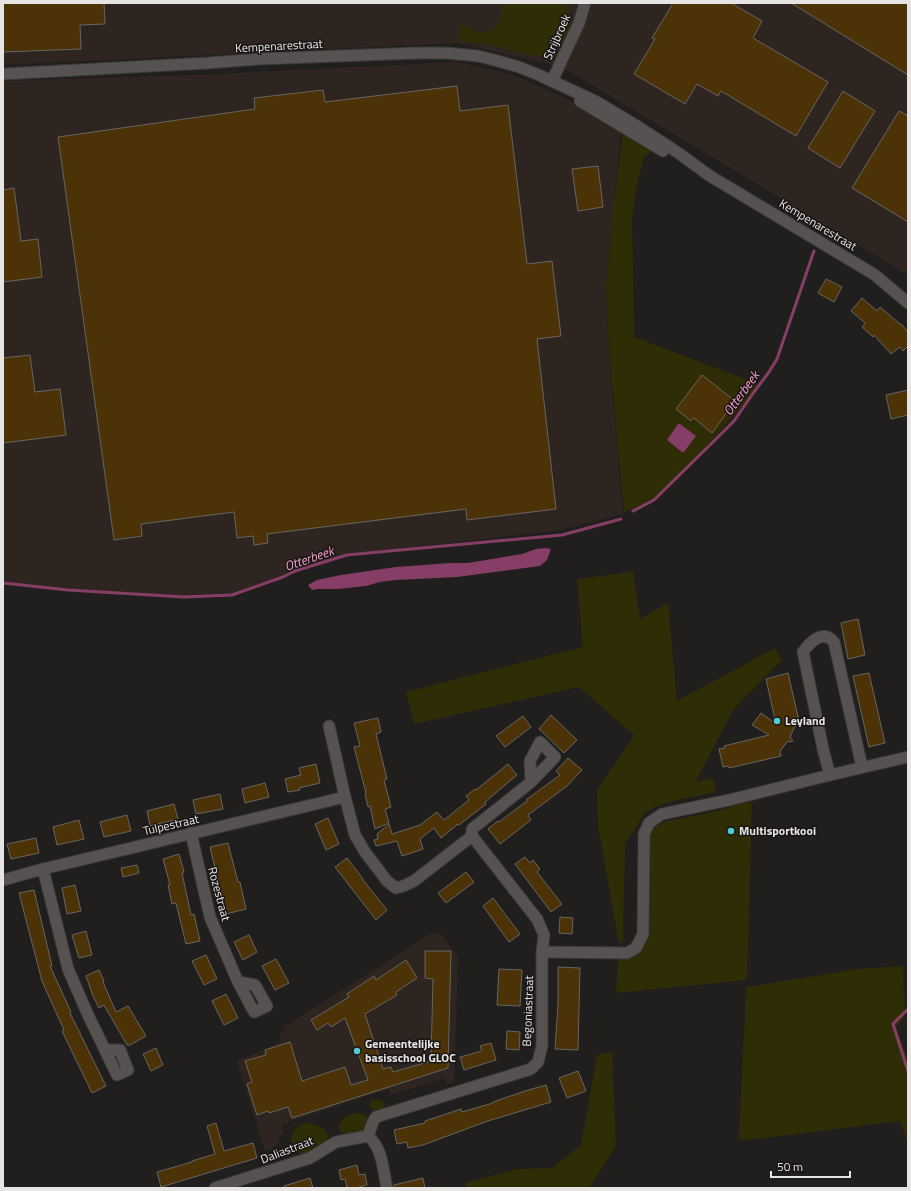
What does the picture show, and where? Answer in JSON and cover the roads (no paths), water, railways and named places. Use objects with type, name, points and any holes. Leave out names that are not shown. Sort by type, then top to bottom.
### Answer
[{"type":"street","name":"Strijbroek","points":[[552,81],[579,23],[585,3]]},
{"type":"street","name":"Kempenarestraat","points":[[3,74],[259,59],[447,53],[478,56],[498,60],[519,67],[597,102],[637,126],[710,176],[875,275],[908,303]]},
{"type":"street","points":[[830,775],[823,749],[803,652],[814,640],[820,637],[826,636],[834,642],[862,768]]},
{"type":"street","points":[[329,726],[355,835],[365,852],[387,881],[396,888],[414,881],[472,836],[472,829],[531,782]]},
{"type":"street","points":[[542,952],[627,953],[636,948],[643,934],[644,834],[649,822],[662,814],[729,800],[908,757]]},
{"type":"street","name":"Tulpestraat","points":[[3,880],[191,833],[345,798]]},
{"type":"street","name":"Rozestraat","points":[[191,833],[210,917],[238,982]]},
{"type":"street","name":"Begoniastraat","points":[[368,1136],[376,1117],[532,1069],[538,1062],[542,1046],[542,952],[544,935],[537,919],[472,836]]},
{"type":"street","points":[[44,869],[68,969],[88,1015],[106,1050]]},
{"type":"street","points":[[368,1136],[373,1140],[379,1152],[387,1188]]},
{"type":"street","name":"Daliastraat","points":[[215,1188],[310,1158],[336,1142],[368,1136]]},
{"type":"waterway","name":"Otterbeek","points":[[633,511],[654,500],[734,421],[769,372],[777,359],[814,251]]},
{"type":"waterway","name":"Otterbeek","points":[[3,583],[68,590],[184,597],[232,595],[283,577],[295,571],[347,555],[562,535],[621,519]]},
{"type":"waterway","points":[[908,1009],[893,1024],[908,1071]]},
{"type":"place","name":"Leyland","points":[[777,721]]},
{"type":"place","name":"Multisportkooi","points":[[731,831]]},
{"type":"place","name":"Gemeentelijke basisschool GLOC","points":[[357,1051]]}]
